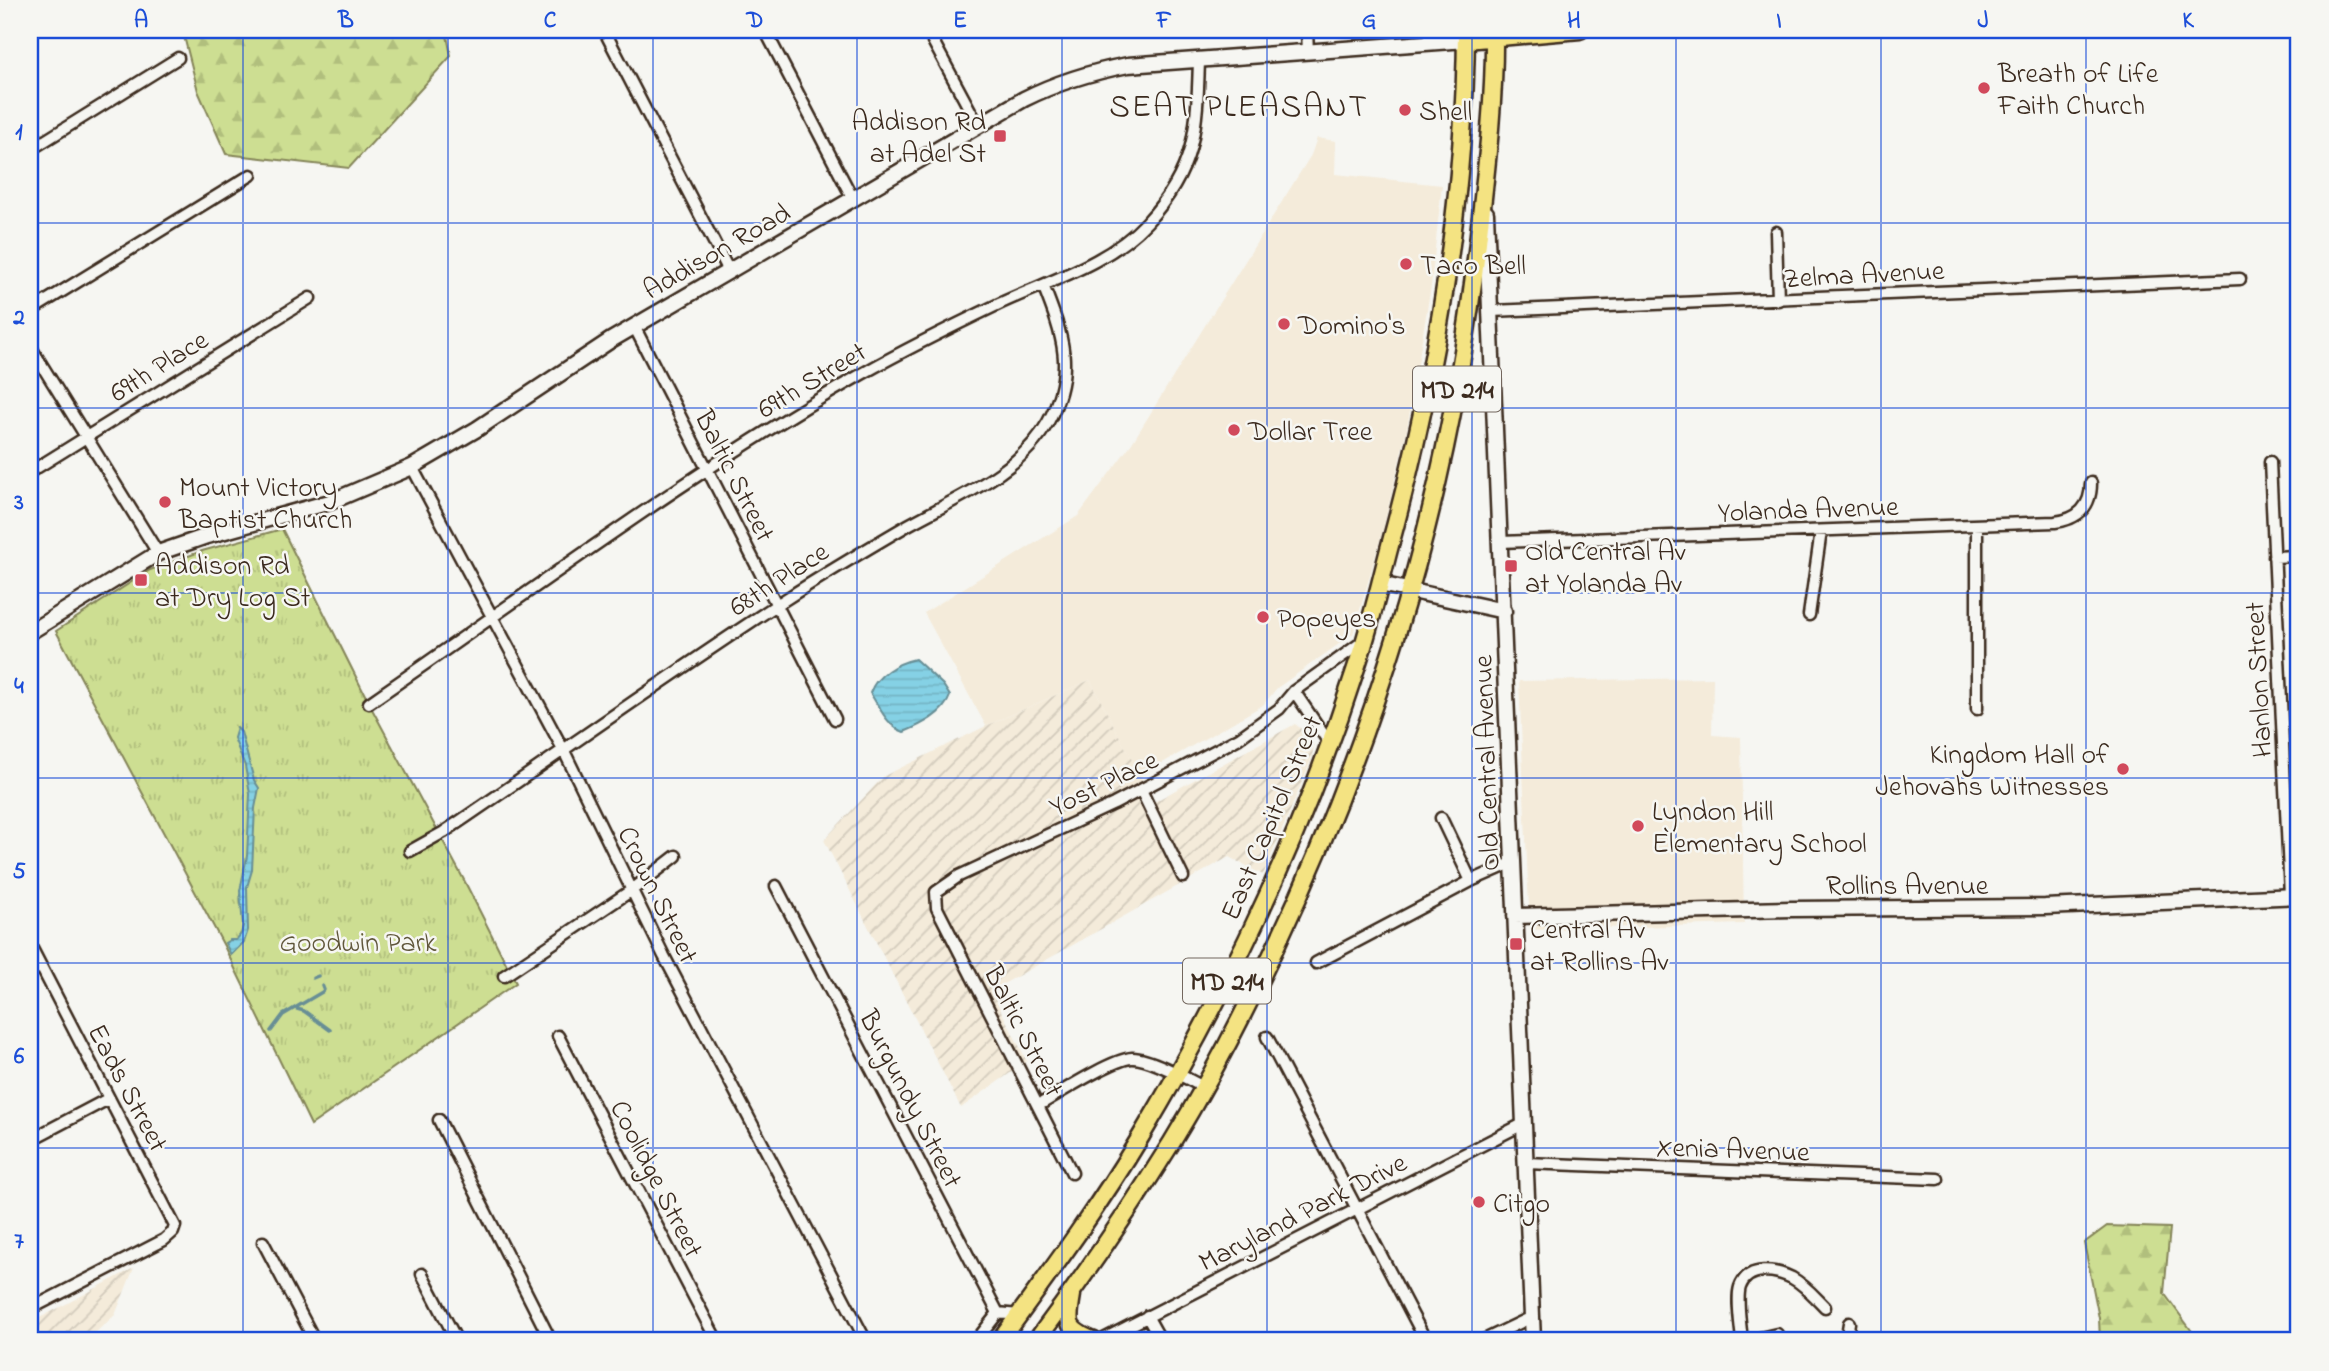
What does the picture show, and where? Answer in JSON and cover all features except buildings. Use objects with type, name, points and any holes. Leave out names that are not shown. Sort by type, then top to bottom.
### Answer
[{"type":"main road","points":[[1466,35],[1580,30]]},
{"type":"main road","name":"MD 214","points":[[1409,590],[1454,409],[1471,311],[1491,110],[1494,34]]},
{"type":"main road","name":"Addison Road","points":[[30,632],[158,553],[207,536],[330,502],[412,467],[477,429],[635,326],[1036,93],[1074,78],[1128,65],[1308,53],[1466,35]]},
{"type":"main road","name":"MD 214","points":[[1380,584],[1418,438],[1443,308],[1459,166],[1466,35]]},
{"type":"main road","name":"Old Central Avenue","points":[[1484,184],[1533,1341]]},
{"type":"main road","points":[[1380,584],[1504,611]]},
{"type":"main road","name":"East Capitol Street","points":[[1000,1341],[1100,1201],[1208,1018],[1267,899],[1330,744],[1365,640],[1380,584]]},
{"type":"main road","name":"East Capitol Street","points":[[1035,1341],[1072,1292],[1173,1140],[1250,1001],[1298,899],[1339,802],[1382,682],[1409,590]]},
{"type":"main road","name":"Rollins Avenue","points":[[1516,916],[1792,909],[2045,907],[2295,896]]},
{"type":"main road","points":[[1072,1292],[1069,1317],[1071,1328],[1094,1341]]},
{"type":"street","points":[[604,30],[729,271]]},
{"type":"street","points":[[765,30],[853,199]]},
{"type":"street","points":[[927,30],[978,125]]},
{"type":"street","points":[[1307,30],[1308,53]]},
{"type":"street","points":[[30,150],[178,58]]},
{"type":"street","name":"69th Street","points":[[369,703],[708,468],[863,373],[1000,304],[1081,268],[1118,247],[1147,222],[1171,191],[1190,153],[1195,138],[1199,60]]},
{"type":"street","points":[[30,311],[251,175]]},
{"type":"street","points":[[1776,232],[1778,300]]},
{"type":"street","name":"Zelma Avenue","points":[[1491,311],[2240,279]]},
{"type":"street","name":"68th Place","points":[[410,850],[444,832],[845,561],[1005,468],[1036,439],[1056,404],[1064,368],[1061,336],[1043,285]]},
{"type":"street","name":"69th Place","points":[[30,472],[310,298]]},
{"type":"street","name":"Baltic Street","points":[[635,326],[775,606],[835,719]]},
{"type":"street","points":[[30,346],[158,553]]},
{"type":"street","name":"Hanlon Street","points":[[2270,462],[2295,896]]},
{"type":"street","name":"Crown Street","points":[[412,467],[564,751],[664,956],[866,1341]]},
{"type":"street","name":"Yolanda Avenue","points":[[1501,542],[2055,522],[2079,514],[2087,504],[2091,483]]},
{"type":"street","points":[[1977,525],[1977,709]]},
{"type":"street","points":[[1809,615],[1821,531]]},
{"type":"street","points":[[2274,557],[2299,556]]},
{"type":"street","name":"Yost Place","points":[[937,908],[936,892],[949,881],[1141,790],[1239,738],[1279,709],[1294,691],[1365,640]]},
{"type":"street","points":[[1294,691],[1330,744]]},
{"type":"street","points":[[1141,790],[1183,877]]},
{"type":"street","points":[[1441,818],[1471,881]]},
{"type":"street","points":[[503,976],[632,890],[676,856]]},
{"type":"street","points":[[1316,963],[1471,881],[1514,862]]},
{"type":"street","name":"Burgundy Street","points":[[776,886],[998,1313]]},
{"type":"street","name":"Baltic Street","points":[[937,908],[1072,1173]]},
{"type":"street","name":"Eads Street","points":[[30,945],[175,1223],[173,1232],[156,1244],[30,1309]]},
{"type":"street","points":[[30,972],[41,966]]},
{"type":"street","name":"Coolidge Street","points":[[558,1036],[717,1341]]},
{"type":"street","points":[[1267,1037],[1426,1341]]},
{"type":"street","points":[[1039,1105],[1114,1064],[1131,1058],[1177,1074],[1203,1087]]},
{"type":"street","points":[[30,1140],[108,1099]]},
{"type":"street","points":[[439,1120],[551,1341]]},
{"type":"street","name":"Maryland Park Drive","points":[[1100,1341],[1525,1123]]},
{"type":"street","name":"Xenia Avenue","points":[[1526,1163],[1938,1179]]},
{"type":"street","points":[[263,1242],[314,1341]]},
{"type":"street","points":[[1742,1341],[1740,1289],[1745,1279],[1754,1272],[1777,1273],[1792,1278],[1825,1307]]},
{"type":"street","points":[[422,1274],[457,1341]]},
{"type":"street","points":[[976,1341],[998,1313],[1019,1315]]},
{"type":"street","points":[[1147,1316],[1161,1341]]},
{"type":"street","points":[[1482,1341],[1532,1317]]},
{"type":"street","points":[[1846,1341],[1849,1323]]},
{"type":"street","points":[[1747,1341],[1777,1334]]},
{"type":"shaded area","points":[[1317,138],[1336,141],[1335,174],[1442,185],[1431,286],[1407,429],[1383,530],[1353,634],[1277,688],[1263,705],[1140,776],[1090,680],[986,726],[924,613],[1078,516],[1132,443],[1311,155]]},
{"type":"shaded area","points":[[1713,678],[1712,735],[1741,737],[1744,924],[1530,930],[1519,681]]},
{"type":"shaded area","points":[[1090,680],[1154,802],[1295,724],[1308,734],[1314,746],[1311,761],[1263,875],[1229,857],[991,991],[1027,1061],[961,1108],[824,840],[884,776],[986,726]]},
{"type":"shaded area","points":[[134,1268],[115,1315],[86,1341],[30,1341],[30,1323]]},
{"type":"green space","points":[[180,30],[446,30],[451,56],[349,168],[226,154],[198,91]]},
{"type":"green space","name":"Goodwin Park","points":[[282,529],[372,709],[516,983],[311,1125],[224,946],[56,631],[150,570],[202,551]]},
{"type":"green space","points":[[2107,1226],[2170,1228],[2164,1293],[2199,1341],[2100,1341],[2099,1318],[2084,1243]]},
{"type":"water","points":[[915,659],[943,685],[950,696],[937,713],[904,732],[893,726],[870,693],[877,681],[888,671]]},
{"type":"water","points":[[237,728],[241,732],[254,780],[259,788],[255,808],[252,870],[247,887],[248,930],[244,942],[231,955],[225,943],[236,940],[243,926],[240,891],[247,856],[250,794],[245,766],[234,738]]},
{"type":"waterway","points":[[313,978],[318,976]]},
{"type":"waterway","points":[[271,1031],[283,1015],[322,992],[322,985]]},
{"type":"waterway","points":[[297,1009],[330,1030]]},
{"type":"place","name":"Breath of Life Faith Church","points":[[1984,88]]},
{"type":"place","name":"Shell","points":[[1405,110]]},
{"type":"place","name":"Addison Rd at Adel St","points":[[1000,136]]},
{"type":"place","name":"Taco Bell","points":[[1406,264]]},
{"type":"place","name":"Domino's","points":[[1284,324]]},
{"type":"place","name":"Dollar Tree","points":[[1234,430]]},
{"type":"place","name":"Mount Victory Baptist Church","points":[[165,502]]},
{"type":"place","name":"Old Central Av at Yolanda Av","points":[[1511,566]]},
{"type":"place","name":"Addison Rd at Dry Log St","points":[[141,580]]},
{"type":"place","name":"Popeyes","points":[[1263,617]]},
{"type":"place","name":"Kingdom Hall of Jehovahs Witnesses","points":[[2123,769]]},
{"type":"place","name":"Lyndon Hill Elementary School","points":[[1638,826]]},
{"type":"place","name":"Central Av at Rollins Av","points":[[1516,944]]},
{"type":"place","name":"Citgo","points":[[1479,1202]]},
{"type":"district","name":"SEAT PLEASANT","points":[[1239,105]]}]
